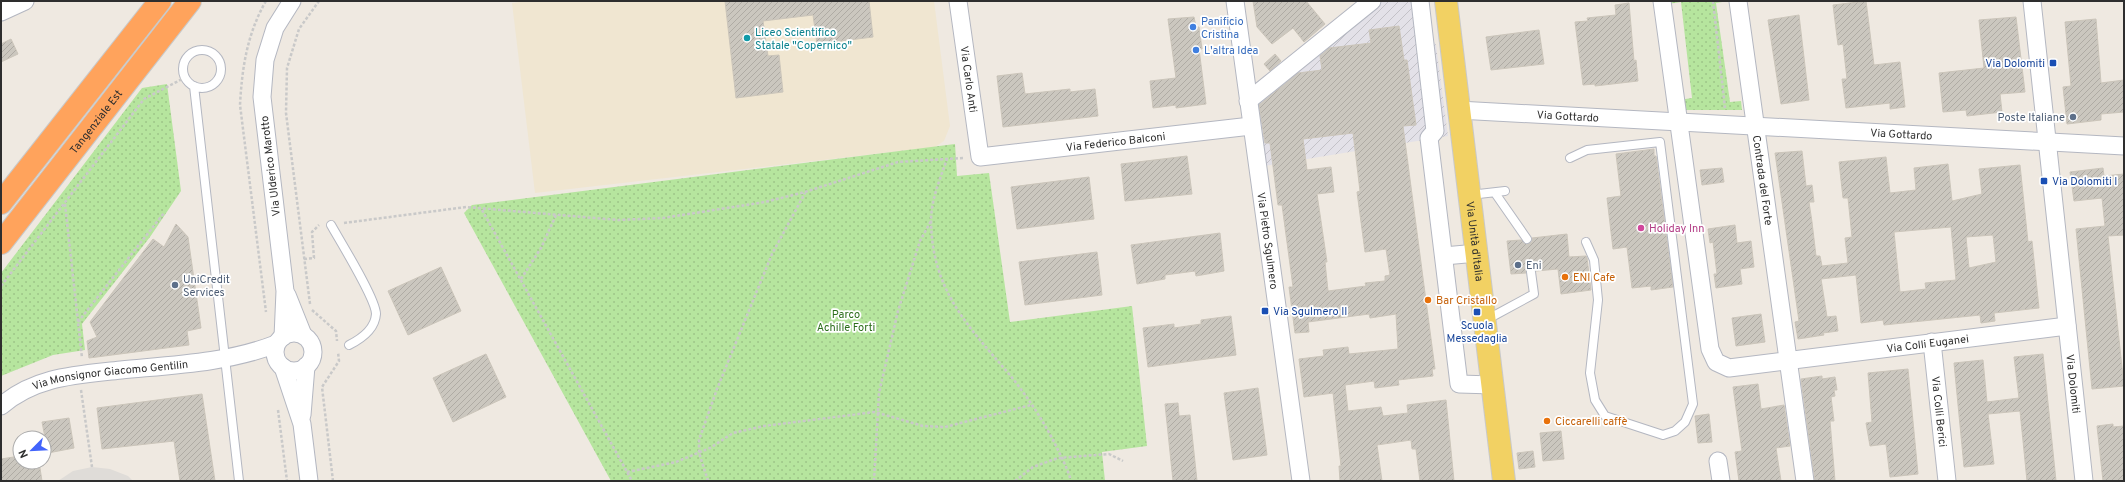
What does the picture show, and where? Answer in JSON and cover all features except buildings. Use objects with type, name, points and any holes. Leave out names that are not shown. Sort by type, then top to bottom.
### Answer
[{"type":"highway","points":[[1,203],[160,1]]},
{"type":"highway","name":"Tangenziale Est","points":[[1,243],[190,1]]},
{"type":"main road","name":"Via Unità d'Italia","points":[[1446,1],[1504,481]]},
{"type":"street","points":[[1,12],[26,1]]},
{"type":"street","name":"Via Ulderico Marotto","points":[[279,340],[285,291],[262,97],[265,60],[275,28],[292,1]]},
{"type":"street","name":"Via Carlo Anti","points":[[958,1],[980,157]]},
{"type":"street","name":"Via Pietro Sgulmero","points":[[1235,1],[1301,481]]},
{"type":"street","points":[[1248,101],[1372,1]]},
{"type":"street","points":[[1420,1],[1435,131],[1429,138],[1459,384],[1493,385]]},
{"type":"street","points":[[1662,1],[1710,349],[1716,362],[1729,368],[1788,360]]},
{"type":"street","name":"Contrada del Forte","points":[[1738,1],[1805,481]]},
{"type":"street","name":"Via Dolomiti","points":[[2032,1],[2084,481]]},
{"type":"street","name":"Via Gottardo","points":[[1458,110],[2124,146]]},
{"type":"street","name":"Via Federico Balconi","points":[[980,157],[1251,126]]},
{"type":"street","points":[[1444,256],[1477,253]]},
{"type":"street","points":[[281,365],[295,371],[306,366],[313,356],[311,344],[303,335],[285,291]]},
{"type":"street","name":"Via Colli Euganei","points":[[1788,360],[2067,326]]},
{"type":"street","points":[[302,424],[281,365],[276,357],[279,340],[291,333],[303,335]]},
{"type":"street","name":"Via Monsignor Giacomo Gentilin","points":[[225,359],[279,340]]},
{"type":"street","name":"Via Colli Berici","points":[[1932,342],[1947,481]]},
{"type":"street","name":"Via Monsignor Giacomo Gentilin","points":[[1,406],[14,394],[44,381],[82,375],[225,359],[281,365]]},
{"type":"street","points":[[306,366],[302,424],[309,481]]},
{"type":"street","points":[[1718,461],[1721,481]]},
{"type":"lane","points":[[201,49],[213,53],[220,64],[220,76],[212,86],[200,88],[194,86],[184,78],[182,66],[188,54],[201,49]]},
{"type":"lane","points":[[194,86],[240,481]]},
{"type":"lane","points":[[1570,158],[1587,150],[1660,142],[1693,404],[1685,422],[1675,431],[1663,435],[1605,416],[1595,400],[1590,373],[1598,300],[1594,260],[1586,242]]},
{"type":"lane","points":[[1495,192],[1527,239]]},
{"type":"lane","points":[[1470,195],[1505,192]]},
{"type":"lane","points":[[331,225],[370,296],[376,313],[370,330],[349,345]]},
{"type":"lane","points":[[1485,320],[1534,294],[1531,272]]},
{"type":"path","points":[[266,1],[257,16],[249,39],[242,71],[240,105],[266,315]]},
{"type":"path","points":[[319,1],[299,29],[286,68],[286,113],[311,309],[336,331],[337,344]]},
{"type":"path","points":[[1713,1],[1727,125]]},
{"type":"path","points":[[1,286],[144,100],[184,78]]},
{"type":"path","points":[[304,259],[314,258],[312,232],[319,225],[331,225],[466,207],[482,210],[618,220],[664,218],[765,202],[805,192],[898,162],[980,157]]},
{"type":"path","points":[[947,159],[936,192],[931,220],[935,257],[944,286],[961,318],[1010,375],[1048,428],[1071,481]]},
{"type":"path","points":[[708,481],[700,453],[699,440],[717,389],[772,254],[805,192]]},
{"type":"path","points":[[65,203],[92,467]]},
{"type":"path","points":[[482,210],[632,481]]},
{"type":"path","points":[[78,322],[164,213]]},
{"type":"path","points":[[521,279],[540,248],[556,216]]},
{"type":"path","points":[[874,481],[879,392],[898,311],[920,241],[931,220]]},
{"type":"path","points":[[333,481],[322,387],[340,361],[338,349]]},
{"type":"path","points":[[277,402],[287,481]]},
{"type":"path","points":[[627,472],[676,462],[700,453],[733,432],[802,421],[878,413],[923,426],[945,427],[1031,405]]},
{"type":"path","points":[[1015,481],[1033,467],[1061,458],[1109,454],[1123,461]]},
{"type":"shaded area","points":[[526,1],[934,1],[950,126],[944,141],[935,147],[535,193],[512,3]]},
{"type":"shaded area","points":[[1374,1],[1424,1],[1428,32],[1436,45],[1448,136],[1264,166],[1257,90]]},
{"type":"shaded area","points":[[92,467],[110,469],[128,476],[133,481],[58,481],[73,471]]},
{"type":"green space","points":[[1668,1],[1728,1],[1716,3],[1730,102],[1741,101],[1742,110],[1682,110],[1679,100],[1692,98],[1681,2],[1668,4]]},
{"type":"green space","points":[[167,84],[181,191],[150,237],[82,324],[85,350],[53,355],[1,376],[1,273],[142,88]]},
{"type":"green space","name":"Parco Achille Forti","points":[[955,144],[957,176],[989,173],[1010,322],[1132,306],[1147,446],[1102,452],[1105,481],[611,481],[464,213],[472,205]]},
{"type":"place","name":"Panificio Cristina","points":[[1193,27]]},
{"type":"place","name":"Liceo Scientifico Statale \"Copernico\"","points":[[747,38]]},
{"type":"place","name":"L'altra Idea","points":[[1196,50]]},
{"type":"place","name":"Via Dolomiti","points":[[2053,63]]},
{"type":"place","name":"Poste Italiane","points":[[2073,117]]},
{"type":"place","name":"Via Dolomiti I","points":[[2044,181]]},
{"type":"place","name":"Holiday Inn","points":[[1641,228]]},
{"type":"place","name":"Eni","points":[[1518,265]]},
{"type":"place","name":"ENI Cafe","points":[[1565,277]]},
{"type":"place","name":"UniCredit Services","points":[[175,285]]},
{"type":"place","name":"Bar Cristallo","points":[[1428,300]]},
{"type":"place","name":"Via Sgulmero II","points":[[1265,311]]},
{"type":"place","name":"Scuola Messedaglia","points":[[1477,312]]},
{"type":"place","name":"Ciccarelli caffè","points":[[1547,421]]}]
